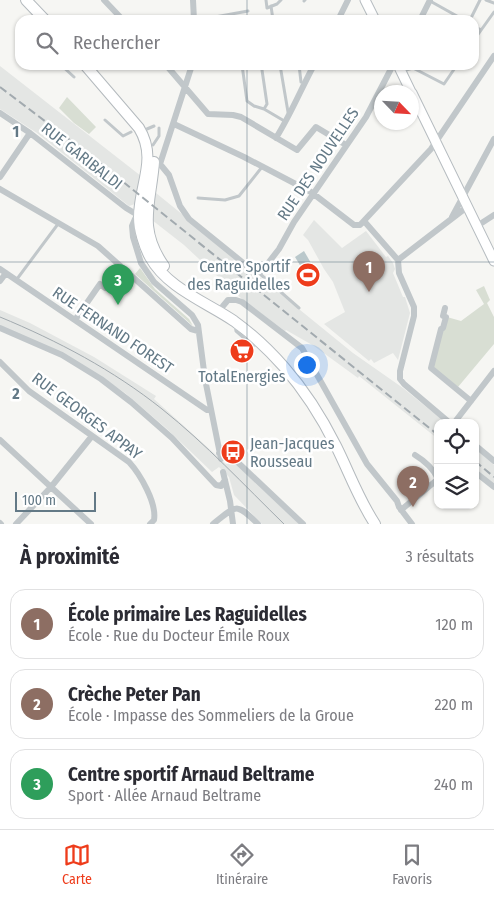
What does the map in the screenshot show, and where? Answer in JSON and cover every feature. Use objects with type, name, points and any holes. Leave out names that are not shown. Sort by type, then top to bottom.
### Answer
[{"type":"main road","points":[[32,1],[42,15]]},
{"type":"main road","points":[[32,1],[47,15]]},
{"type":"main road","points":[[89,70],[139,128],[154,164]]},
{"type":"main road","points":[[98,70],[150,128],[154,164],[147,188],[143,239],[150,256],[163,274],[176,285],[235,322],[263,345],[290,374],[326,426],[354,488],[375,524]]},
{"type":"main road","points":[[144,212],[153,247],[171,273],[223,306],[262,336],[302,380],[332,424],[360,486],[383,524]]},
{"type":"street","points":[[104,0],[118,15]]},
{"type":"street","points":[[193,0],[194,15]]},
{"type":"street","points":[[340,15],[348,0]]},
{"type":"street","points":[[365,0],[372,15]]},
{"type":"street","points":[[422,15],[430,0]]},
{"type":"street","points":[[174,124],[262,166],[314,194],[354,225],[362,223],[431,149],[494,56]]},
{"type":"street","points":[[170,70],[208,114],[241,117],[297,150],[316,127],[346,145]]},
{"type":"street","points":[[191,70],[174,124],[154,164],[169,174],[180,206],[189,219],[252,270],[258,272]]},
{"type":"street","points":[[276,138],[291,114],[299,93],[311,70]]},
{"type":"street","name":"RUE DES NOUVELLES","points":[[258,272],[262,271],[280,250],[294,222],[366,117],[390,70]]},
{"type":"street","points":[[400,70],[407,85]]},
{"type":"street","points":[[419,109],[494,261]]},
{"type":"street","name":"RUE GARIBALDI","points":[[0,113],[144,212]]},
{"type":"street","points":[[0,177],[30,133]]},
{"type":"street","points":[[451,218],[494,139]]},
{"type":"street","points":[[0,189],[98,246],[191,330],[198,331]]},
{"type":"street","points":[[398,260],[468,207]]},
{"type":"street","points":[[144,212],[135,219],[132,226],[133,237],[141,263],[154,282],[192,316],[198,325],[205,379],[220,456],[227,453],[230,455],[303,524]]},
{"type":"street","points":[[477,226],[494,215]]},
{"type":"street","points":[[362,223],[398,260],[399,273],[414,308],[414,316],[400,376],[404,384],[447,419]]},
{"type":"street","points":[[0,281],[3,271]]},
{"type":"street","name":"RUE FERNAND FOREST","points":[[3,271],[204,408],[211,409]]},
{"type":"street","points":[[75,320],[100,284],[105,288]]},
{"type":"street","points":[[223,306],[228,300],[242,302],[302,348],[367,464],[397,501],[412,524]]},
{"type":"street","points":[[445,308],[443,316],[446,317],[443,328],[440,329],[432,368],[471,400]]},
{"type":"street","points":[[0,328],[62,355],[131,402],[172,438],[230,501]]},
{"type":"street","name":"RUE GEORGES APPAY","points":[[0,362],[29,391],[128,462],[139,472],[154,509],[154,520],[150,524]]},
{"type":"street","points":[[455,419],[494,372]]},
{"type":"street","points":[[16,524],[51,487],[92,436]]},
{"type":"street","points":[[0,440],[91,524]]},
{"type":"street","points":[[479,449],[493,461]]},
{"type":"street","points":[[415,456],[425,461],[434,472]]},
{"type":"street","points":[[215,483],[215,476],[223,475],[232,510],[233,524]]},
{"type":"street","points":[[479,475],[494,487]]},
{"type":"street","points":[[402,510],[434,482]]},
{"type":"street","points":[[213,524],[232,510],[244,509],[258,524]]},
{"type":"lane","points":[[266,0],[267,8],[281,0]]},
{"type":"lane","points":[[430,0],[456,15]]},
{"type":"lane","points":[[472,15],[480,0]]},
{"type":"lane","points":[[486,0],[494,3]]},
{"type":"lane","points":[[272,6],[273,15]]},
{"type":"lane","points":[[229,15],[248,11]]},
{"type":"lane","points":[[479,33],[494,12]]},
{"type":"lane","points":[[490,18],[494,21]]},
{"type":"lane","points":[[66,70],[74,77]]},
{"type":"lane","points":[[243,70],[247,101],[286,122]]},
{"type":"lane","points":[[262,70],[267,104],[264,109]]},
{"type":"lane","points":[[281,70],[288,112],[291,114]]},
{"type":"lane","points":[[300,70],[301,82]]},
{"type":"lane","points":[[417,70],[444,84],[454,70]]},
{"type":"lane","points":[[105,120],[123,136],[131,132]]},
{"type":"lane","points":[[153,145],[159,136],[159,128]]},
{"type":"lane","points":[[198,198],[224,200],[239,196],[262,166]]},
{"type":"lane","points":[[16,280],[58,224]]},
{"type":"lane","points":[[258,272],[299,308]]},
{"type":"lane","points":[[205,379],[217,371]]},
{"type":"shaded area","points":[[0,66],[141,176],[154,200],[156,193],[353,353],[403,388],[441,419],[434,419],[434,436],[359,376],[358,378],[314,346],[285,331],[242,299],[184,245],[152,220],[153,208],[137,197],[135,204],[129,206],[37,133],[0,109]]},
{"type":"shaded area","points":[[67,97],[96,127],[89,134],[74,123],[59,108]]},
{"type":"shaded area","points":[[314,220],[342,248],[366,231],[393,263],[395,269],[393,273],[403,297],[405,297],[410,313],[398,360],[393,353],[374,363],[371,359],[369,361],[324,324],[345,312],[333,282],[308,240],[303,235]]},
{"type":"shaded area","points":[[304,251],[315,270],[306,275],[295,257]]},
{"type":"shaded area","points":[[140,268],[155,289],[189,319],[193,326],[135,274]]},
{"type":"shaded area","points":[[484,286],[490,300],[487,303],[494,317],[494,344],[458,387],[435,369],[433,365],[447,317],[461,321],[484,304],[476,290]]},
{"type":"shaded area","points":[[0,310],[30,323],[94,357],[156,396],[154,399],[226,464],[233,462],[299,524],[262,524],[234,495],[229,477],[219,467],[212,472],[167,429],[125,393],[98,375],[0,327]]},
{"type":"shaded area","points":[[479,452],[494,465],[494,485],[479,473]]},
{"type":"tram line","points":[[0,317],[64,346],[105,369],[143,395],[194,436],[284,524]]},
{"type":"railway","points":[[0,87],[91,156],[434,432]]},
{"type":"railway","points":[[479,464],[494,477]]},
{"type":"place","name":"Centre Sportif des Raguidelles","points":[[308,275]]},
{"type":"place","name":"École primaire Les Raguidelles","points":[[369,292]]},
{"type":"place","name":"Centre sportif Arnaud Beltrame","points":[[118,305]]},
{"type":"place","name":"TotalEnergies","points":[[242,351]]},
{"type":"place","name":"Jean-Jacques Rousseau","points":[[233,452]]},
{"type":"place","name":"Crèche Peter Pan","points":[[413,507]]}]
